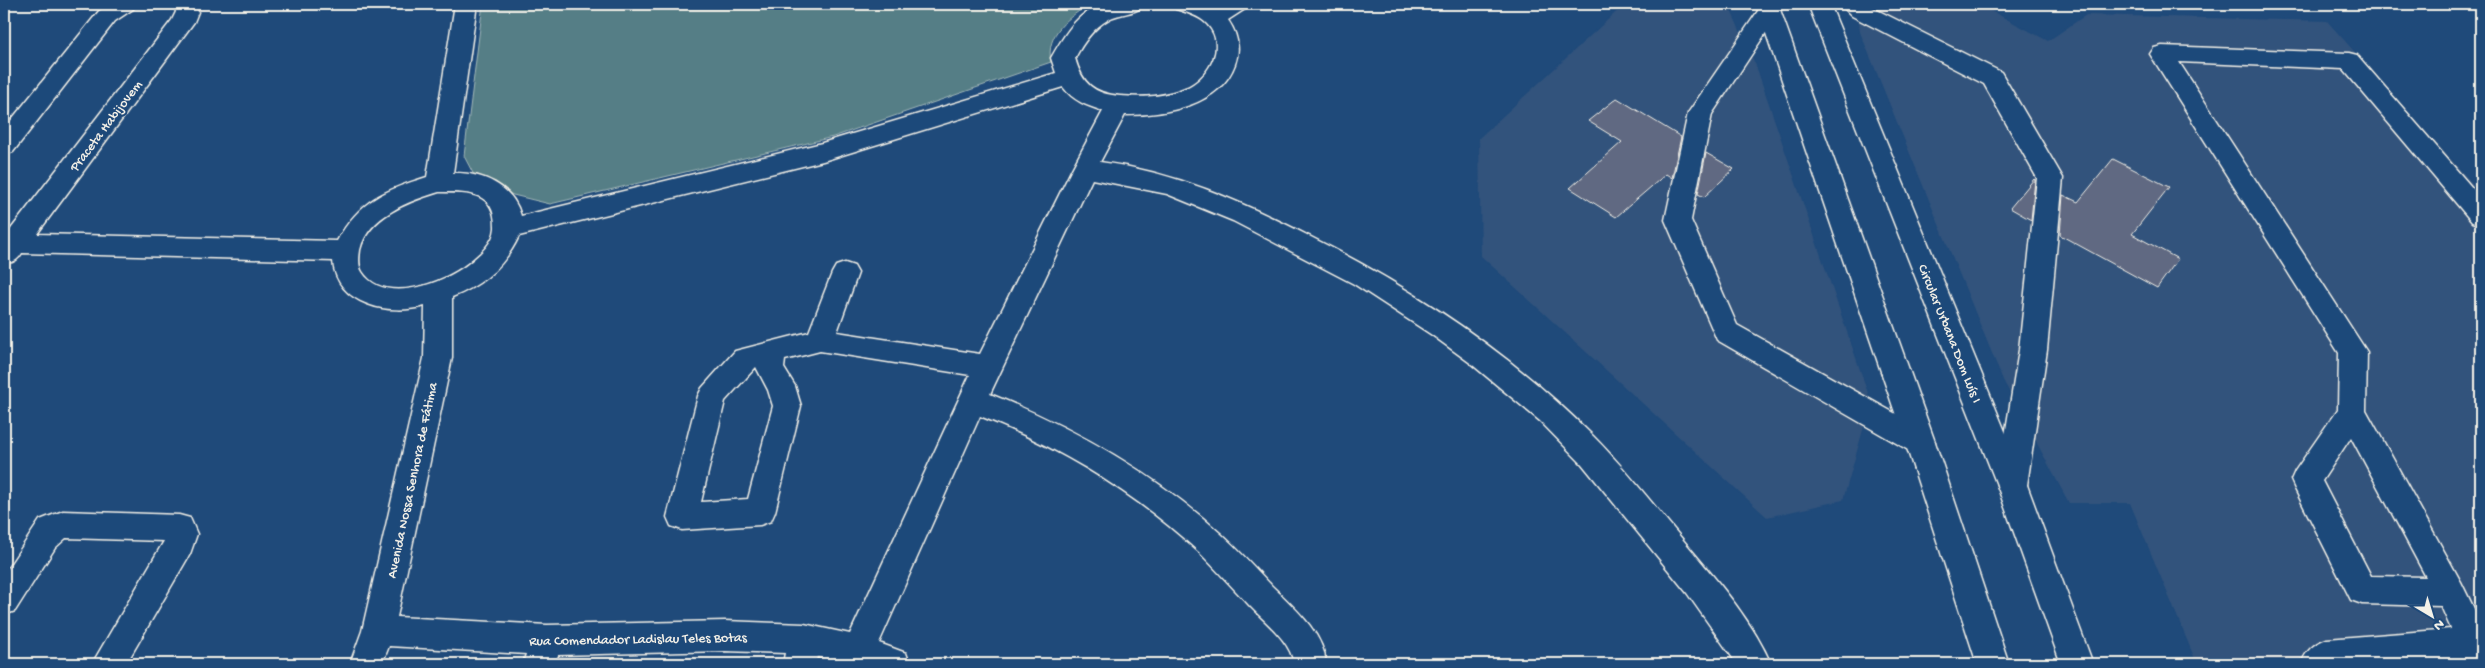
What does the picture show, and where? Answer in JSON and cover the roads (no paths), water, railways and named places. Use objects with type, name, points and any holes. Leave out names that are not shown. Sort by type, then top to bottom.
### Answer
[{"type":"main road","points":[[4,146],[107,16],[126,4]]},
{"type":"main road","name":"Praceta Habijovem","points":[[8,248],[183,22],[187,12],[185,4]]},
{"type":"main road","points":[[439,183],[466,4]]},
{"type":"main road","points":[[1125,4],[1094,17],[1075,36],[1063,58],[1069,76],[1077,89],[1096,100],[1151,107],[1182,99],[1212,82],[1227,58],[1226,37],[1214,18],[1196,7],[1184,4]]},
{"type":"main road","points":[[1214,18],[1237,4]]},
{"type":"main road","name":"Circular Urbana Dom Luís I","points":[[1819,4],[2012,486],[2077,664]]},
{"type":"main road","points":[[1851,4],[1860,11],[1993,78],[2050,178],[2034,350],[2012,486]]},
{"type":"main road","points":[[1769,7],[1920,442],[1993,664]]},
{"type":"main road","points":[[1769,7],[1700,113],[1678,220],[1727,332],[1920,442]]},
{"type":"main road","points":[[2317,664],[2327,654],[2478,646],[2352,411],[2353,352],[2162,54],[2348,61],[2481,215]]},
{"type":"main road","points":[[510,228],[823,152],[1069,76]]},
{"type":"main road","points":[[859,651],[975,400],[988,367],[1084,169],[1119,104]]},
{"type":"main road","points":[[1084,169],[1131,176],[1174,186],[1264,224],[1361,275],[1448,333],[1545,409],[1582,444],[1704,591],[1755,664]]},
{"type":"main road","points":[[439,183],[468,183],[492,191],[506,206],[510,228],[499,249],[478,271],[439,292],[417,299],[398,300],[370,294],[352,280],[347,272],[346,251],[358,228],[380,207],[408,192],[439,183]]},
{"type":"main road","points":[[8,248],[346,251]]},
{"type":"main road","points":[[820,340],[845,273]]},
{"type":"main road","name":"Avenida Nossa Senhora de Fátima","points":[[366,664],[378,631],[438,358],[439,292]]},
{"type":"main road","points":[[771,353],[770,370],[781,386],[787,406],[760,512],[682,516],[712,396],[745,359],[820,340],[988,367]]},
{"type":"main road","points":[[975,400],[1023,419],[1082,449],[1144,490],[1176,515],[1210,544],[1277,612],[1309,653],[1310,664]]},
{"type":"main road","points":[[2352,411],[2306,480],[2362,590],[2450,592]]},
{"type":"main road","points":[[4,601],[44,538],[51,530],[63,524],[179,528],[182,534],[179,544],[108,664]]},
{"type":"main road","name":"Rua Comendador Ladislau Teles Botas","points":[[378,631],[543,652],[726,636],[801,652],[859,651],[894,664]]}]
